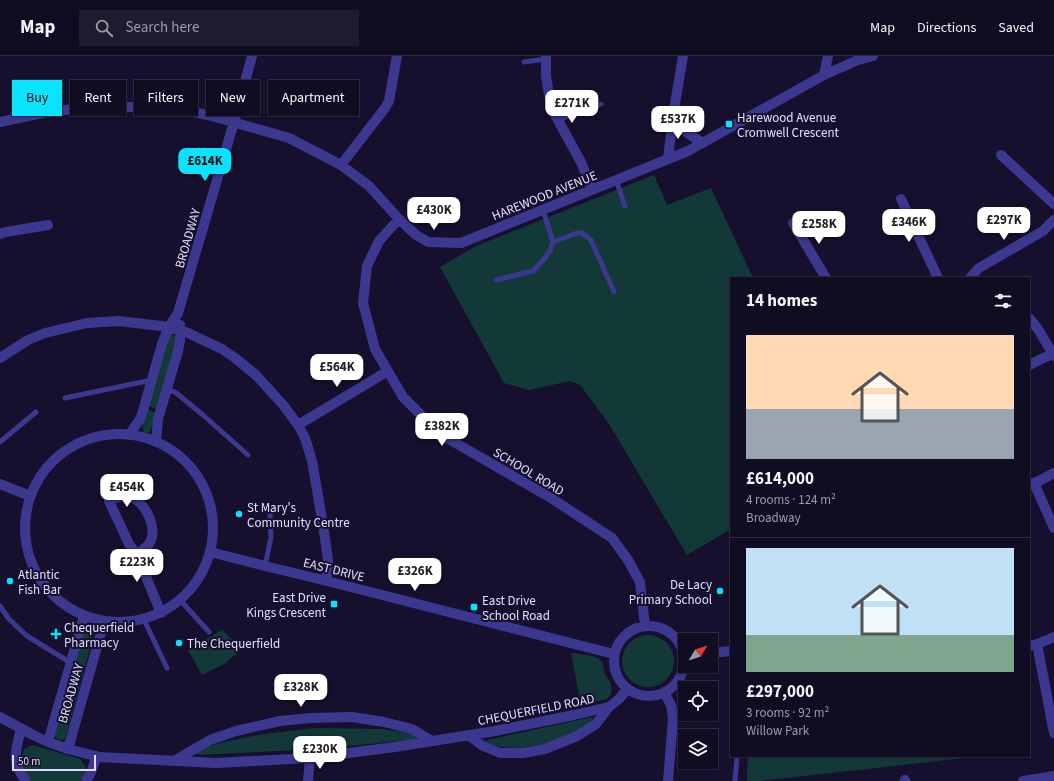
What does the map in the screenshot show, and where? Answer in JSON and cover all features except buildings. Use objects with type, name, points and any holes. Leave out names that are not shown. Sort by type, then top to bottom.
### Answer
[{"type":"street","name":"BROADWAY","points":[[129,435],[140,419],[162,344],[169,327],[178,313],[252,56]]},
{"type":"street","points":[[341,165],[385,108],[388,101],[397,56]]},
{"type":"street","points":[[668,159],[673,116],[683,56]]},
{"type":"street","points":[[824,75],[828,56]]},
{"type":"street","name":"HAREWOOD AVENUE","points":[[0,122],[47,112],[73,109],[125,107],[153,107],[208,115],[289,138],[341,165],[369,186],[416,235],[428,242],[461,243],[688,151],[824,75],[858,60],[873,56]]},
{"type":"street","points":[[546,57],[546,76],[549,95],[558,120],[581,162],[592,190]]},
{"type":"street","points":[[673,116],[681,128],[689,135],[703,143]]},
{"type":"street","points":[[1001,155],[1054,204]]},
{"type":"street","points":[[901,199],[938,277]]},
{"type":"street","name":"SCHOOL ROAD","points":[[399,219],[379,241],[367,266],[363,303],[375,349],[403,397],[440,434],[551,498],[612,538],[628,560],[640,582],[645,625]]},
{"type":"street","points":[[971,277],[979,268],[1043,231],[1054,220]]},
{"type":"street","points":[[793,223],[825,277]]},
{"type":"street","points":[[0,234],[48,225]]},
{"type":"street","name":"BROADWAY","points":[[156,442],[158,419],[178,351],[180,331],[178,313]]},
{"type":"street","points":[[1030,319],[1054,354],[1030,365]]},
{"type":"street","points":[[0,358],[28,340],[45,333],[87,323],[119,321],[169,327],[209,342],[222,349],[256,375],[284,406],[298,425],[305,438],[312,461],[328,560],[327,581]]},
{"type":"street","points":[[298,425],[388,371]]},
{"type":"street","points":[[118,434],[129,435],[141,436],[163,444],[182,458],[197,475],[208,496],[213,518],[213,541],[207,563],[196,584],[181,601],[162,613],[144,620],[125,623],[104,622],[71,610],[56,599],[43,585],[27,552],[24,533],[25,514],[30,496],[40,475],[55,458],[74,445],[96,436],[118,434]]},
{"type":"street","points":[[1054,473],[1032,484],[1054,528]]},
{"type":"street","points":[[0,484],[30,496]]},
{"type":"street","points":[[137,555],[149,544],[152,537],[152,527],[146,512],[135,500],[124,496],[109,501],[129,544],[137,555],[162,613]]},
{"type":"street","name":"EAST DRIVE","points":[[210,552],[614,654]]},
{"type":"street","name":"BROADWAY","points":[[48,742],[84,616]]},
{"type":"street","name":"BROADWAY","points":[[68,749],[104,622]]},
{"type":"street","points":[[678,641],[666,630],[656,626],[645,625],[634,628],[625,634],[618,643],[614,654],[614,668],[619,680],[627,689],[637,694],[646,696],[664,692],[672,687],[678,681],[681,673]]},
{"type":"street","points":[[1054,638],[1033,645],[1054,733]]},
{"type":"street","points":[[718,652],[730,651]]},
{"type":"street","name":"CHEQUERFIELD ROAD","points":[[468,735],[483,746],[500,753],[523,753],[545,749],[577,736],[596,724],[609,707],[620,698],[627,689]]},
{"type":"street","points":[[664,692],[671,705],[673,719],[668,781]]},
{"type":"street","name":"CHEQUERFIELD ROAD","points":[[0,717],[48,742],[96,756],[216,763],[310,758],[432,741],[495,731],[609,707]]},
{"type":"street","points":[[174,761],[210,740],[236,731],[280,721],[311,718],[352,717],[384,722],[412,729],[432,741]]},
{"type":"street","points":[[21,729],[16,748],[16,760],[18,770],[26,781]]},
{"type":"street","points":[[86,781],[94,765],[96,756]]},
{"type":"street","points":[[308,781],[310,758]]},
{"type":"street","points":[[1023,781],[1054,776]]},
{"type":"lane","points":[[524,62],[546,57]]},
{"type":"lane","points":[[558,120],[601,104]]},
{"type":"lane","points":[[616,180],[625,206]]},
{"type":"lane","points":[[496,280],[533,271],[550,251],[553,242],[543,210]]},
{"type":"lane","points":[[553,242],[577,233],[582,233],[591,240],[614,292]]},
{"type":"lane","points":[[65,398],[152,380]]},
{"type":"lane","points":[[167,390],[175,392],[248,455]]},
{"type":"lane","points":[[0,442],[36,412]]},
{"type":"lane","points":[[265,566],[271,537],[270,514]]},
{"type":"lane","points":[[181,601],[209,632]]},
{"type":"lane","points":[[0,606],[13,623],[27,636],[71,663]]},
{"type":"lane","points":[[144,620],[167,668]]},
{"type":"lane","points":[[735,781],[737,757]]},
{"type":"green space","points":[[654,175],[667,205],[711,188],[753,277],[730,277],[730,530],[687,555],[609,424],[581,386],[570,381],[529,390],[504,383],[440,267],[476,246]]},
{"type":"green space","points":[[171,334],[177,339],[157,409],[148,406],[168,337]]},
{"type":"green space","points":[[147,410],[157,413],[150,431],[147,434],[144,432],[143,426]]},
{"type":"green space","points":[[222,630],[242,649],[224,664],[202,675],[188,650]]},
{"type":"green space","points":[[85,631],[94,634],[66,736],[65,739],[59,740],[55,735]]},
{"type":"green space","points":[[643,635],[653,635],[667,642],[674,656],[674,666],[667,680],[653,687],[643,687],[633,683],[626,676],[622,666],[622,656],[626,646],[633,639]]},
{"type":"green space","points":[[571,653],[594,657],[601,661],[605,674],[612,687],[612,691],[607,699],[581,705]]},
{"type":"green space","points":[[592,717],[592,722],[575,734],[544,744],[521,748],[502,747],[487,744],[486,742],[487,740]]},
{"type":"green space","points":[[317,728],[382,729],[410,733],[420,739],[318,749],[199,755],[197,753],[208,746],[240,739],[273,733]]},
{"type":"green space","points":[[33,745],[80,759],[86,767],[86,773],[80,781],[32,781],[22,766],[22,758],[24,749]]},
{"type":"green space","points":[[748,757],[973,757],[760,781],[747,781]]},
{"type":"place","name":"Harewood Avenue Cromwell Crescent","points":[[729,124]]},
{"type":"place","name":"St Mary's Community Centre","points":[[239,514]]},
{"type":"place","name":"Atlantic Fish Bar","points":[[10,581]]},
{"type":"place","name":"De Lacy Primary School","points":[[720,591]]},
{"type":"place","name":"East Drive Kings Crescent","points":[[334,604]]},
{"type":"place","name":"East Drive School Road","points":[[474,607]]},
{"type":"place","name":"Chequerfield Pharmacy","points":[[56,634]]},
{"type":"place","name":"The Chequerfield","points":[[179,643]]}]
